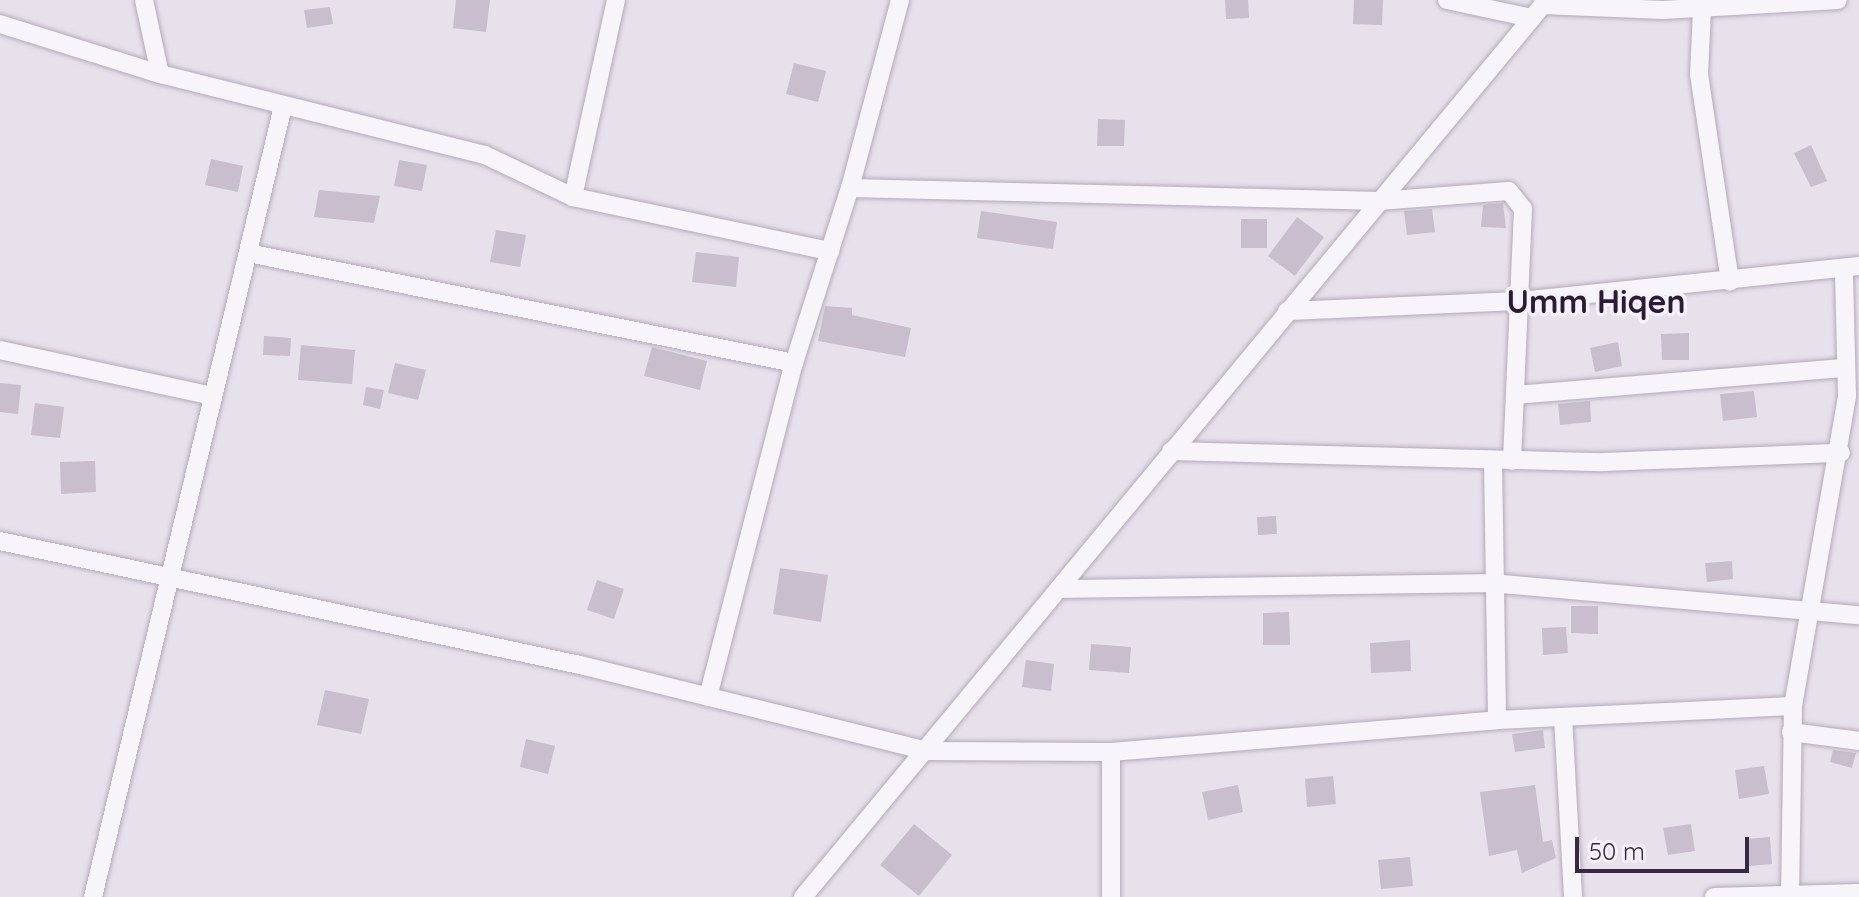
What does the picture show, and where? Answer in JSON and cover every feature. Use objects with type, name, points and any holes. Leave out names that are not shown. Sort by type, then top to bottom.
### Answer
[{"type":"street","points":[[144,0],[160,74]]},
{"type":"street","points":[[573,197],[616,0]]},
{"type":"street","points":[[708,697],[794,363],[850,188],[900,0]]},
{"type":"street","points":[[1447,0],[1540,8],[1702,9],[1838,0]]},
{"type":"street","points":[[803,897],[928,751],[1171,451],[1540,8]]},
{"type":"street","points":[[1702,9],[1699,74],[1730,282]]},
{"type":"street","points":[[0,24],[160,74],[485,155],[573,197],[830,251]]},
{"type":"street","points":[[93,897],[283,106]]},
{"type":"street","points":[[850,188],[1379,201],[1509,191],[1519,196],[1520,301],[1515,395],[1502,461],[1491,583],[1497,720]]},
{"type":"street","points":[[248,253],[794,363]]},
{"type":"street","points":[[1287,311],[1520,301],[1851,269],[1841,453],[1805,611],[1793,706],[1790,894]]},
{"type":"street","points":[[0,350],[213,396]]},
{"type":"street","points":[[1515,395],[1846,368]]},
{"type":"street","points":[[1171,451],[1502,461],[1841,453]]},
{"type":"street","points":[[0,541],[169,574],[708,697],[928,751],[1111,752],[1497,720],[1793,706]]},
{"type":"street","points":[[1062,589],[1491,583],[1859,615]]},
{"type":"street","points":[[1563,717],[1573,897]]},
{"type":"street","points":[[1791,732],[1859,741]]},
{"type":"street","points":[[1111,752],[1111,897]]},
{"type":"street","points":[[1714,897],[1859,893]]},
{"type":"building","points":[[456,0],[490,0],[486,32],[453,28]]},
{"type":"building","points":[[1225,0],[1248,0],[1249,18],[1226,19]]},
{"type":"building","points":[[1354,0],[1383,0],[1382,25],[1353,24]]},
{"type":"building","points":[[330,7],[333,24],[307,28],[304,10]]},
{"type":"building","points":[[794,63],[826,71],[818,102],[786,94]]},
{"type":"building","points":[[1098,119],[1125,120],[1124,146],[1097,146]]},
{"type":"building","points":[[1811,145],[1827,181],[1811,187],[1794,153]]},
{"type":"building","points":[[211,159],[243,166],[238,192],[205,185]]},
{"type":"building","points":[[399,160],[427,165],[422,191],[394,186]]},
{"type":"building","points":[[319,190],[380,196],[374,223],[314,217]]},
{"type":"building","points":[[1503,203],[1506,228],[1481,227],[1483,205]]},
{"type":"building","points":[[1432,209],[1435,232],[1407,235],[1404,211]]},
{"type":"building","points":[[981,211],[1057,222],[1053,249],[977,238]]},
{"type":"building","points":[[1297,217],[1324,237],[1295,276],[1268,256]]},
{"type":"building","points":[[1241,219],[1267,219],[1267,248],[1241,248]]},
{"type":"building","points":[[496,230],[526,235],[520,267],[490,262]]},
{"type":"building","points":[[696,252],[739,257],[736,287],[692,282]]},
{"type":"building","points":[[825,306],[852,308],[852,315],[911,328],[905,357],[818,341]]},
{"type":"building","points":[[1689,333],[1689,360],[1662,360],[1661,334]]},
{"type":"building","points":[[264,336],[291,338],[290,356],[263,355]]},
{"type":"building","points":[[1618,342],[1622,366],[1595,372],[1590,348]]},
{"type":"building","points":[[301,345],[355,350],[352,384],[298,380]]},
{"type":"building","points":[[652,347],[707,361],[700,390],[644,376]]},
{"type":"building","points":[[395,363],[426,370],[418,400],[388,393]]},
{"type":"building","points":[[0,383],[21,385],[18,414],[0,412]]},
{"type":"building","points":[[366,387],[384,390],[380,409],[363,405]]},
{"type":"building","points":[[1754,391],[1757,417],[1723,421],[1720,394]]},
{"type":"building","points":[[1590,401],[1591,422],[1560,425],[1558,404]]},
{"type":"building","points":[[35,403],[64,407],[60,438],[31,435]]},
{"type":"building","points":[[95,461],[96,492],[61,494],[60,462]]},
{"type":"building","points":[[1276,516],[1277,534],[1258,535],[1257,517]]},
{"type":"building","points":[[1732,561],[1733,579],[1707,582],[1705,563]]},
{"type":"building","points":[[780,568],[828,575],[821,622],[773,614]]},
{"type":"building","points":[[597,580],[624,589],[614,619],[587,610]]},
{"type":"building","points":[[1571,606],[1598,606],[1598,634],[1571,633]]},
{"type":"building","points":[[1289,612],[1290,645],[1263,645],[1263,613]]},
{"type":"building","points":[[1566,627],[1568,653],[1543,655],[1542,628]]},
{"type":"building","points":[[1410,640],[1411,671],[1371,673],[1370,643]]},
{"type":"building","points":[[1091,644],[1131,647],[1129,673],[1089,670]]},
{"type":"building","points":[[1026,660],[1054,664],[1051,691],[1022,687]]},
{"type":"building","points":[[325,690],[369,699],[361,734],[317,725]]},
{"type":"building","points":[[1543,730],[1545,748],[1515,752],[1512,734]]},
{"type":"building","points":[[526,739],[555,746],[548,774],[520,767]]},
{"type":"building","points":[[1833,750],[1856,753],[1852,768],[1830,762]]},
{"type":"building","points":[[1764,766],[1769,794],[1739,799],[1735,770]]},
{"type":"building","points":[[1333,776],[1336,804],[1307,807],[1305,779]]},
{"type":"building","points":[[1238,785],[1243,812],[1208,820],[1202,792]]},
{"type":"building","points":[[1535,785],[1543,842],[1552,840],[1556,858],[1522,873],[1517,850],[1489,856],[1480,792]]},
{"type":"building","points":[[914,824],[952,855],[919,896],[880,865]]},
{"type":"building","points":[[1691,824],[1695,851],[1668,855],[1663,828]]},
{"type":"building","points":[[1770,837],[1772,864],[1749,866],[1747,839]]},
{"type":"building","points":[[1410,857],[1413,886],[1381,889],[1378,860]]},
{"type":"district","name":"Umm Hiqen","points":[[1596,301]]}]
